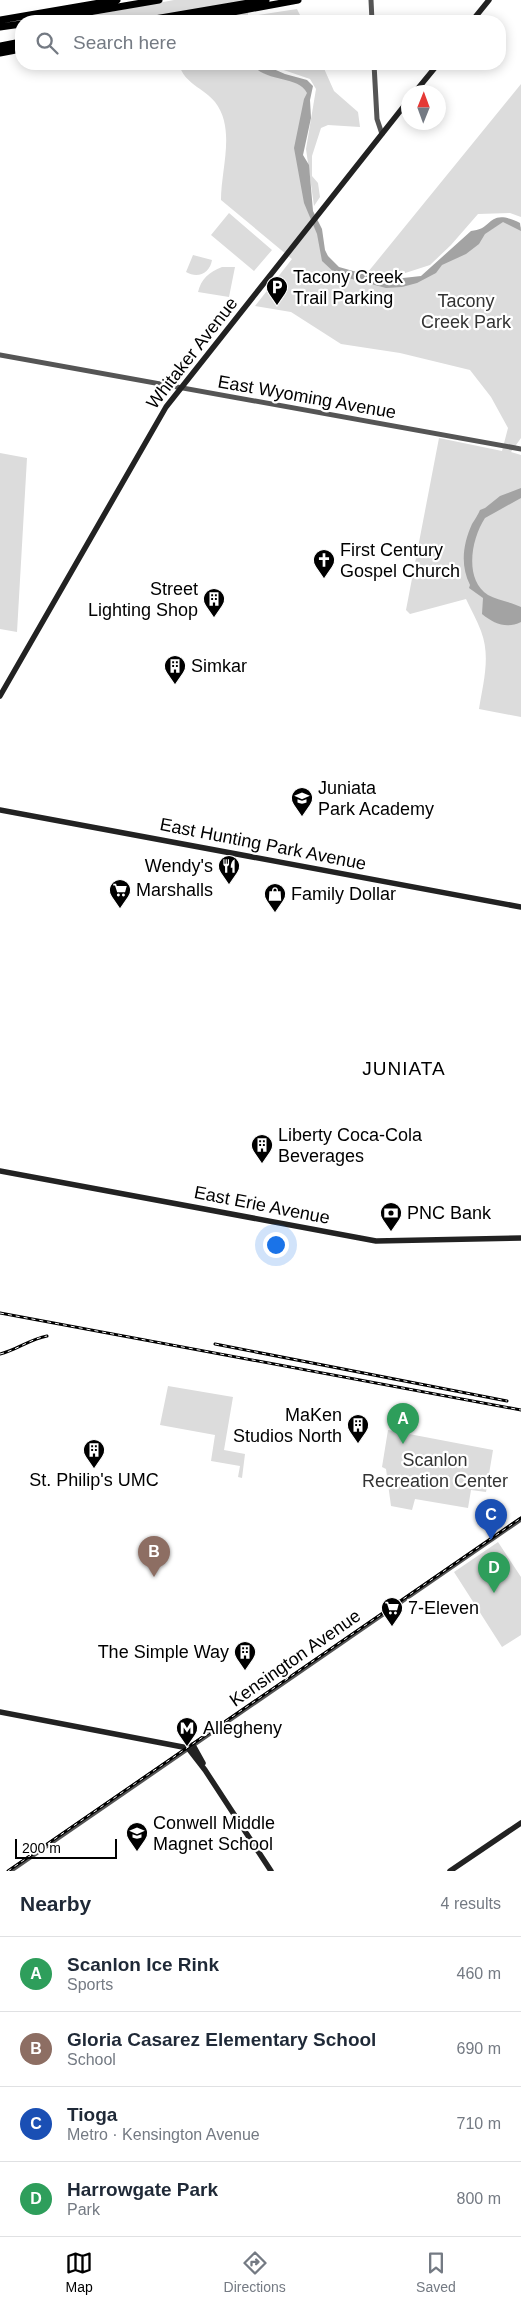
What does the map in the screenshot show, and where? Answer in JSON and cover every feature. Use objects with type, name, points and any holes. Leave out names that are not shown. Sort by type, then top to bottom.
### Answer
[{"type":"highway","points":[[44,15],[116,0]]},
{"type":"highway","points":[[71,15],[159,0]]},
{"type":"highway","points":[[217,15],[266,0]]},
{"type":"highway","points":[[187,15],[284,4],[298,0]]},
{"type":"highway","points":[[0,20],[15,20]]},
{"type":"highway","points":[[0,26],[15,22]]},
{"type":"highway","points":[[0,46],[15,43]]},
{"type":"highway","points":[[0,53],[15,51]]},
{"type":"main road","points":[[477,15],[489,0]]},
{"type":"main road","points":[[421,85],[433,70]]},
{"type":"main road","name":"Whitaker Avenue","points":[[0,696],[159,420],[182,388],[401,110]]},
{"type":"main road","name":"East Hunting Park Avenue","points":[[1,810],[521,907]]},
{"type":"main road","name":"East Erie Avenue","points":[[0,1171],[376,1241],[521,1238]]},
{"type":"main road","points":[[0,1712],[188,1748],[205,1770],[271,1871]]},
{"type":"main road","points":[[450,1871],[521,1823]]},
{"type":"street","points":[[372,0],[372,15]]},
{"type":"street","points":[[374,70],[377,119],[382,134]]},
{"type":"street","name":"East Wyoming Avenue","points":[[0,355],[521,449]]},
{"type":"street","name":"Kensington Avenue","points":[[10,1871],[521,1519]]},
{"type":"green space","points":[[174,0],[248,0],[248,15],[179,15],[179,12],[161,15],[93,15]]},
{"type":"green space","points":[[297,9],[300,15],[258,15]]},
{"type":"green space","name":"Tacony Creek Park","points":[[271,70],[309,85],[299,145],[309,201],[328,261],[339,272],[380,284],[417,280],[460,245],[467,237],[503,218],[521,227],[521,438],[511,452],[521,455],[521,717],[479,709],[486,660],[484,641],[466,599],[410,614],[406,610],[439,438],[502,451],[508,428],[491,397],[470,370],[400,353],[341,344],[291,312],[255,306],[292,259],[221,200],[226,149],[225,124],[215,102],[190,81],[182,71]]},
{"type":"green space","points":[[284,70],[325,70],[334,91],[358,112],[360,127],[328,125],[321,128],[312,156],[312,176],[318,183],[320,197],[314,206],[306,149],[316,89],[310,79]]},
{"type":"green space","points":[[521,84],[521,217],[510,213],[478,214],[451,245],[430,265],[396,276],[368,272]]},
{"type":"green space","points":[[229,213],[272,250],[254,271],[211,235]]},
{"type":"green space","points":[[193,255],[212,260],[211,265],[203,274],[195,275],[186,272]]},
{"type":"green space","points":[[222,267],[235,267],[229,297],[198,292],[206,276]]},
{"type":"green space","points":[[0,453],[27,458],[17,632],[0,629]]},
{"type":"green space","points":[[168,1386],[233,1397],[224,1450],[245,1454],[242,1478],[238,1477],[240,1466],[211,1461],[215,1435],[160,1425]]},
{"type":"green space","name":"Scanlon Recreation Center","points":[[388,1430],[493,1450],[486,1492],[471,1490],[468,1508],[415,1499],[412,1510],[391,1506],[386,1469],[382,1467]]},
{"type":"green space","points":[[498,1542],[521,1577],[521,1635],[502,1647],[454,1572]]},
{"type":"green space","points":[[260,1679],[266,1688],[244,1703],[238,1695]]},
{"type":"shaded area","points":[[258,70],[276,70],[307,80],[313,86],[310,100],[311,118],[303,155],[309,165],[313,211],[322,229],[325,250],[339,267],[385,280],[421,276],[471,231],[484,227],[496,218],[502,217],[520,223],[521,231],[503,222],[485,234],[479,244],[466,254],[442,265],[436,273],[417,283],[402,287],[386,288],[337,275],[322,261],[317,234],[304,203],[294,148],[304,99],[307,93],[303,87]]},
{"type":"shaded area","points":[[521,488],[521,498],[485,518],[473,548],[473,570],[475,580],[480,588],[492,597],[521,607],[521,622],[506,625],[496,623],[482,614],[483,598],[469,588],[464,554],[469,532],[480,510],[500,496]]},
{"type":"railway","points":[[0,1313],[521,1410]]},
{"type":"railway","points":[[0,1354],[47,1336]]},
{"type":"railway","points":[[215,1344],[507,1401]]},
{"type":"railway","points":[[8,1871],[521,1518]]},
{"type":"place","name":"Tacony Creek Trail Parking","points":[[277,306]]},
{"type":"place","name":"First Century Gospel Church","points":[[324,579]]},
{"type":"place","name":"Street Lighting Shop","points":[[214,618]]},
{"type":"place","name":"Simkar","points":[[175,685]]},
{"type":"place","name":"Juniata Park Academy","points":[[302,817]]},
{"type":"place","name":"Wendy's","points":[[229,885]]},
{"type":"place","name":"Marshalls","points":[[120,909]]},
{"type":"place","name":"Family Dollar","points":[[275,913]]},
{"type":"place","name":"Liberty Coca-Cola Beverages","points":[[262,1164]]},
{"type":"place","name":"PNC Bank","points":[[391,1232]]},
{"type":"place","name":"MaKen Studios North","points":[[358,1444]]},
{"type":"place","name":"Scanlon Ice Rink","points":[[403,1444]]},
{"type":"place","name":"St. Philip's UMC","points":[[94,1469]]},
{"type":"place","name":"Tioga","points":[[491,1540]]},
{"type":"place","name":"Gloria Casarez Elementary School","points":[[154,1577]]},
{"type":"place","name":"Harrowgate Park","points":[[494,1593]]},
{"type":"place","name":"7-Eleven","points":[[392,1627]]},
{"type":"place","name":"The Simple Way","points":[[245,1671]]},
{"type":"place","name":"Allegheny","points":[[187,1747]]},
{"type":"place","name":"Conwell Middle Magnet School","points":[[137,1852]]},
{"type":"district","name":"JUNIATA","points":[[404,1068]]}]
